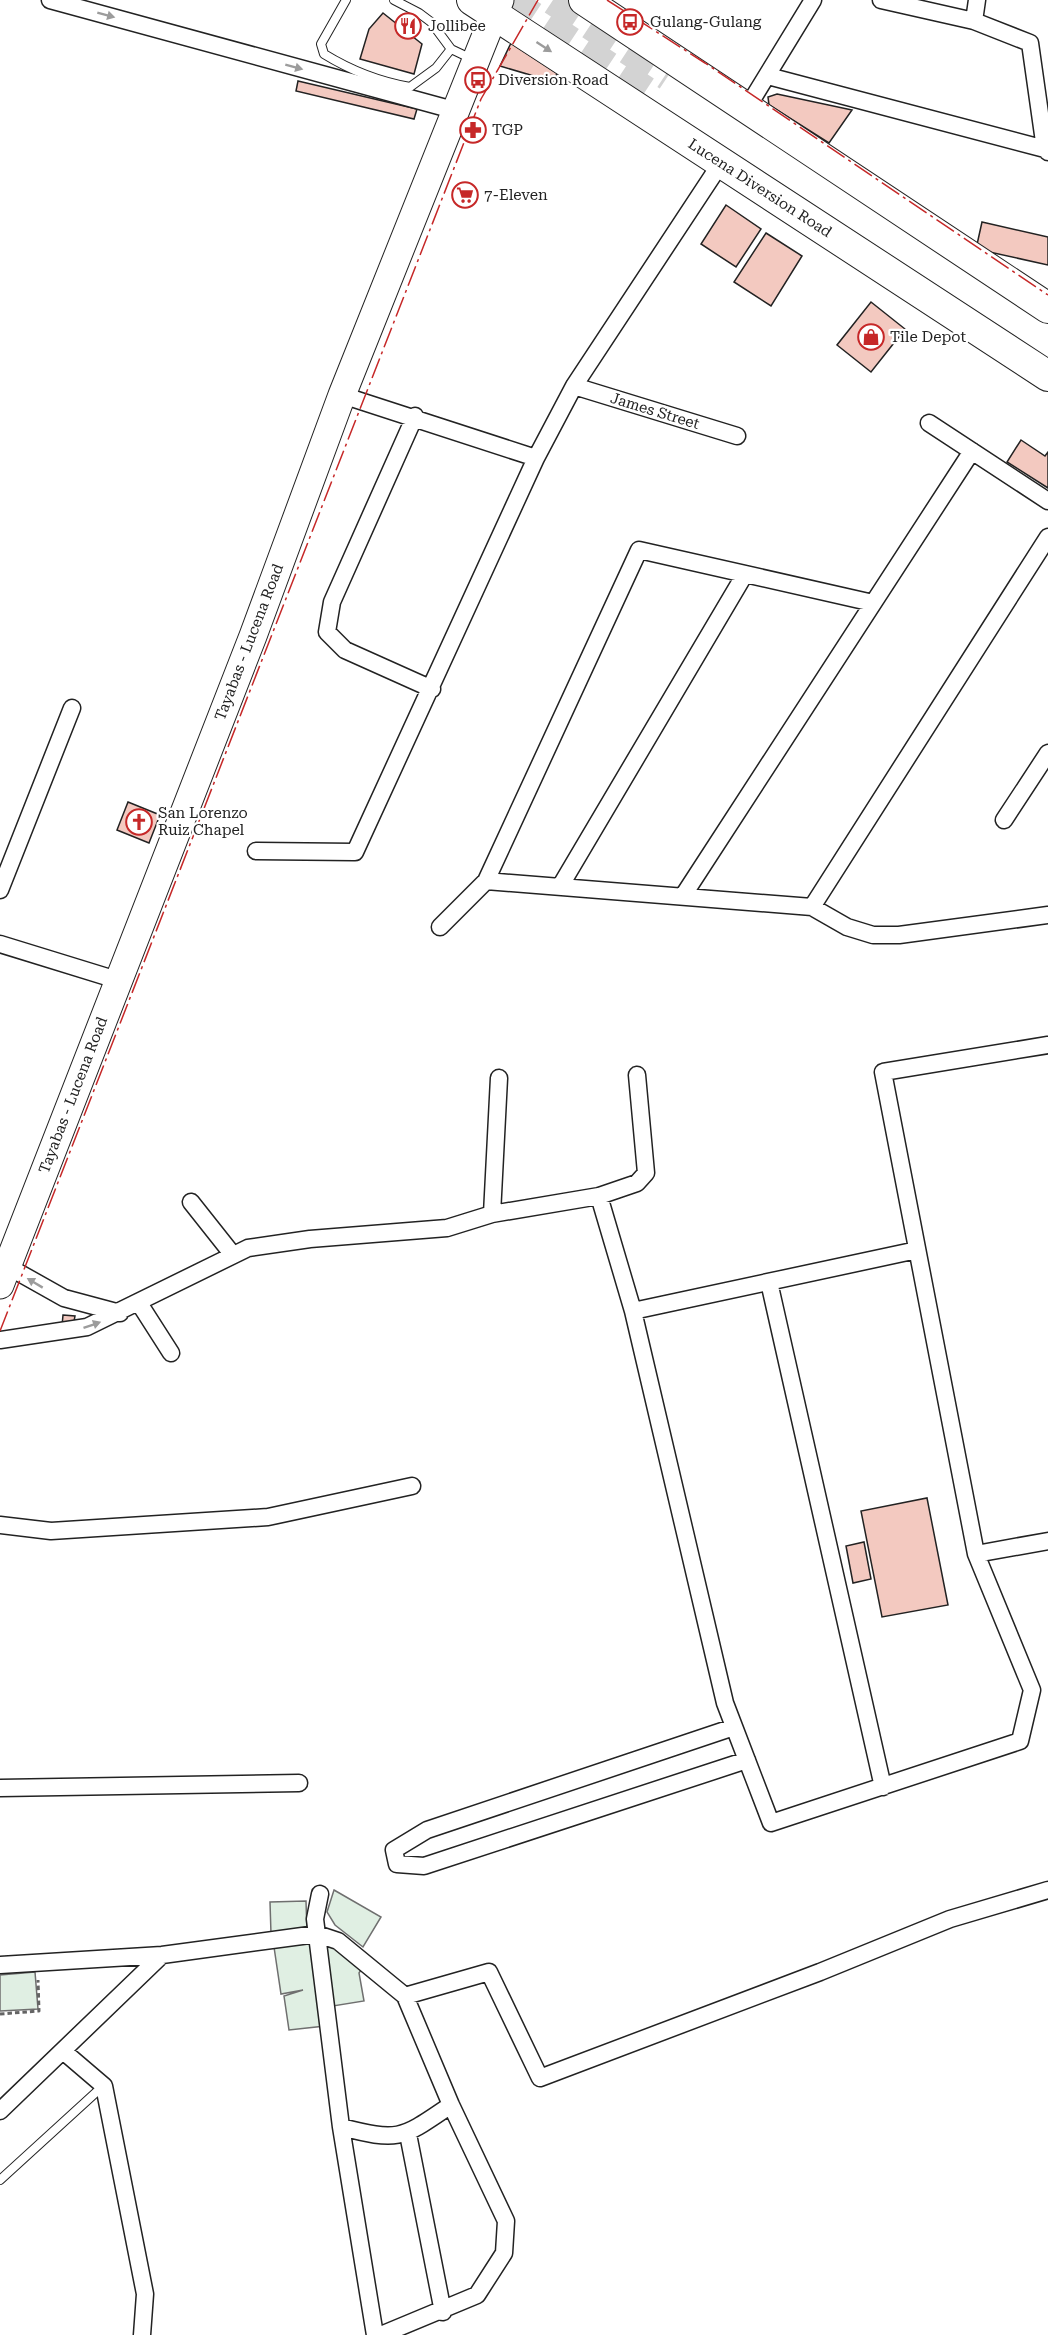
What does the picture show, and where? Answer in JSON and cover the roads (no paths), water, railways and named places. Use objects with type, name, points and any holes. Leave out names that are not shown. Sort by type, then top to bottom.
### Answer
[{"type":"highway","points":[[584,0],[1048,308]]},
{"type":"highway","name":"Lucena Diversion Road","points":[[489,5],[721,163],[1048,376]]},
{"type":"highway","name":"Lucena Diversion Road","points":[[1048,327],[662,87],[1048,357]]},
{"type":"main road","name":"Tayabas - Lucena Road","points":[[2,1272],[248,647],[342,394],[457,111],[463,55],[489,5]]},
{"type":"street","points":[[50,0],[457,111]]},
{"type":"street","points":[[747,108],[813,0]]},
{"type":"street","points":[[768,76],[1046,150],[1029,43],[974,21],[881,0]]},
{"type":"street","points":[[974,21],[977,0]]},
{"type":"street","points":[[256,851],[355,852],[432,689],[536,458],[574,386],[721,163]]},
{"type":"street","name":"James Street","points":[[574,386],[737,435]]},
{"type":"street","points":[[342,394],[415,416],[536,458]]},
{"type":"street","points":[[415,416],[332,602],[327,632],[345,650],[432,689]]},
{"type":"street","points":[[928,423],[1048,501]]},
{"type":"street","points":[[683,896],[972,451]]},
{"type":"street","points":[[812,907],[1048,537]]},
{"type":"street","points":[[440,927],[486,880],[639,550],[873,603]]},
{"type":"street","points":[[561,885],[745,574]]},
{"type":"street","points":[[0,890],[72,708]]},
{"type":"street","points":[[1004,820],[1048,753]]},
{"type":"street","points":[[486,880],[812,907],[847,927],[873,935],[899,935],[1048,915]]},
{"type":"street","points":[[0,944],[117,980]]},
{"type":"street","points":[[599,1196],[633,1311],[724,1703],[771,1823],[1020,1741],[1040,1689],[976,1554],[883,1072],[1048,1045]]},
{"type":"street","points":[[0,1340],[87,1328],[248,1248],[310,1239],[447,1228],[492,1214],[599,1196],[637,1183],[646,1173],[637,1075]]},
{"type":"street","points":[[492,1214],[499,1078]]},
{"type":"street","points":[[191,1202],[232,1255]]},
{"type":"street","points":[[633,1311],[917,1250]]},
{"type":"street","points":[[2,1272],[64,1298],[120,1313]]},
{"type":"street","points":[[769,1282],[883,1786]]},
{"type":"street","points":[[140,1303],[171,1353]]},
{"type":"street","points":[[0,1525],[51,1531],[268,1517],[412,1486]]},
{"type":"street","points":[[976,1554],[1048,1542]]},
{"type":"street","points":[[734,1727],[427,1830],[394,1850],[397,1864],[424,1866],[747,1760]]},
{"type":"street","points":[[0,1788],[299,1783]]},
{"type":"street","points":[[405,1996],[489,1972],[540,2078],[820,1972],[950,1919],[1048,1890]]},
{"type":"street","points":[[320,1894],[315,1919],[341,2127],[375,2335]]},
{"type":"street","points":[[0,1965],[162,1955],[317,1934],[338,1941],[405,1996],[451,2105],[506,2221],[504,2253],[477,2295],[443,2312],[381,2335]]},
{"type":"street","points":[[0,2111],[162,1955]]},
{"type":"street","points":[[63,2051],[104,2086],[145,2294],[142,2335]]},
{"type":"street","points":[[341,2127],[381,2137],[408,2134],[451,2105]]},
{"type":"street","points":[[408,2134],[443,2312]]},
{"type":"lane","points":[[346,0],[321,44],[324,54],[337,62],[391,84],[410,87],[436,68],[463,55],[430,22],[394,0]]},
{"type":"lane","points":[[0,2180],[104,2086]]},
{"type":"tunnel","points":[[508,0],[656,98]]},
{"type":"tunnel","points":[[553,0],[668,76]]},
{"type":"place","name":"Gulang-Gulang","points":[[630,22]]},
{"type":"place","name":"Jollibee","points":[[408,26]]},
{"type":"place","name":"Diversion Road","points":[[478,80]]},
{"type":"place","name":"TGP","points":[[473,130]]},
{"type":"place","name":"7-Eleven","points":[[465,195]]},
{"type":"place","name":"Tile Depot","points":[[871,337]]},
{"type":"place","name":"San Lorenzo Ruiz Chapel","points":[[139,822]]}]
